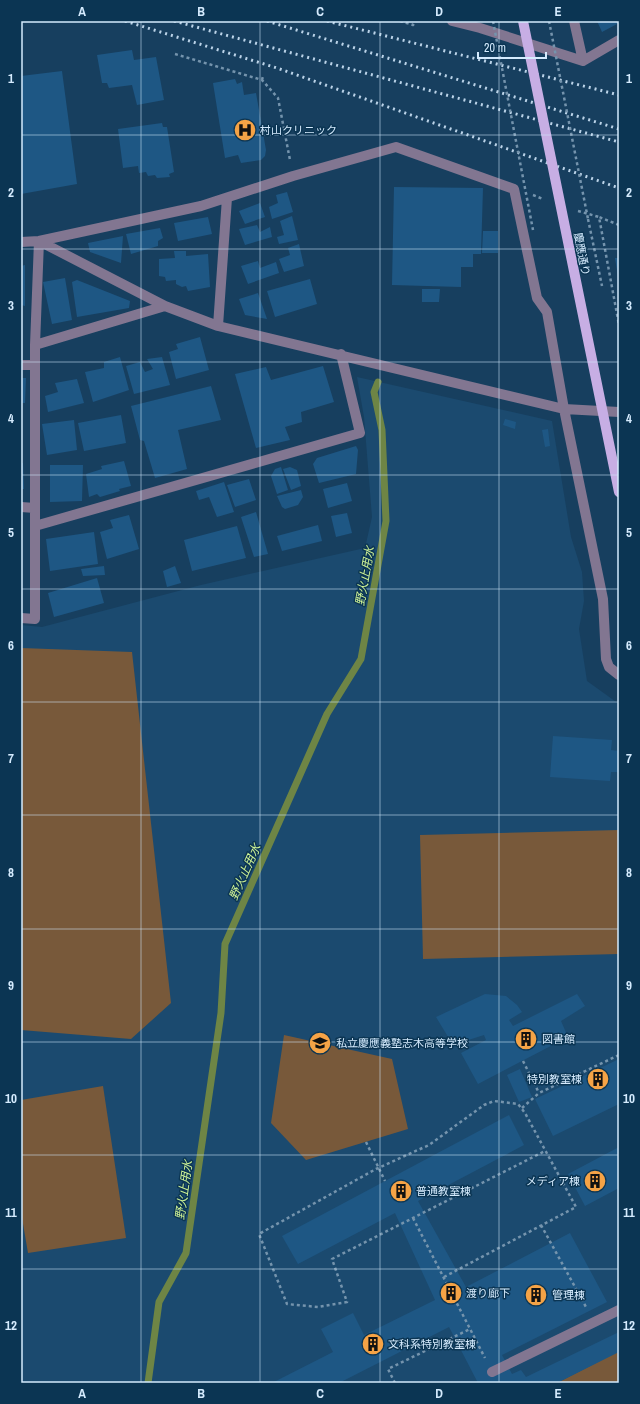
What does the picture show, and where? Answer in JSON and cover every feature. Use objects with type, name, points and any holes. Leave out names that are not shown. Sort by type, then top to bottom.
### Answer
[{"type":"main road","name":"慶應通り","points":[[523,21],[619,492]]},
{"type":"street","points":[[452,21],[479,24],[583,61],[619,40]]},
{"type":"street","points":[[574,21],[583,61]]},
{"type":"street","points":[[21,242],[38,241],[201,206],[293,176],[396,146],[514,189],[537,298],[547,312],[564,409],[603,599],[606,659],[610,667],[619,675]]},
{"type":"street","points":[[218,326],[227,198]]},
{"type":"street","points":[[38,241],[165,306],[218,326],[341,354],[564,409],[619,412]]},
{"type":"street","points":[[21,618],[35,619],[34,345],[38,241]]},
{"type":"street","points":[[34,345],[165,306]]},
{"type":"street","points":[[35,526],[360,433],[341,354]]},
{"type":"street","points":[[21,365],[34,365]]},
{"type":"street","points":[[21,507],[35,508]]},
{"type":"street","points":[[492,1372],[619,1310]]},
{"type":"path","points":[[400,21],[413,25],[416,21]]},
{"type":"path","points":[[493,21],[534,230]]},
{"type":"path","points":[[550,21],[602,286]]},
{"type":"path","points":[[175,54],[262,80],[278,98],[293,176]]},
{"type":"path","points":[[262,80],[263,76]]},
{"type":"path","points":[[619,225],[599,218],[619,325]]},
{"type":"path","points":[[522,1108],[539,1093],[619,1055]]},
{"type":"path","points":[[523,1061],[539,1093]]},
{"type":"path","points":[[444,1277],[576,1207],[522,1108],[518,1104],[507,1101],[494,1101],[484,1105],[430,1145],[379,1168],[259,1234],[288,1304],[318,1307],[348,1302],[332,1259],[545,1151]]},
{"type":"path","points":[[366,1142],[385,1181]]},
{"type":"path","points":[[413,1218],[492,1372]]},
{"type":"path","points":[[541,1225],[594,1322]]},
{"type":"path","points":[[395,1383],[388,1369],[470,1330]]},
{"type":"shaded area","name":"私立慶應義塾志木高等学校","points":[[357,377],[552,421],[571,537],[582,572],[584,601],[579,629],[587,681],[619,704],[619,1383],[21,1383],[21,625],[42,627],[201,585],[365,548],[372,517],[364,417]]},
{"type":"shaded area","points":[[21,648],[132,652],[171,1003],[131,1039],[21,1030]]},
{"type":"shaded area","points":[[619,830],[619,954],[423,959],[420,835]]},
{"type":"shaded area","points":[[284,1035],[392,1059],[408,1129],[306,1160],[271,1123]]},
{"type":"shaded area","points":[[103,1086],[126,1238],[28,1253],[21,1212],[21,1100]]},
{"type":"shaded area","points":[[619,1351],[619,1383],[557,1383]]},
{"type":"building","points":[[597,21],[619,21],[619,23],[602,32]]},
{"type":"building","points":[[132,50],[134,60],[156,57],[164,100],[137,105],[132,85],[109,88],[107,83],[102,83],[97,55]]},
{"type":"building","points":[[62,71],[77,184],[21,194],[21,76]]},
{"type":"building","points":[[235,79],[237,84],[242,82],[244,95],[256,93],[266,150],[265,156],[261,160],[241,163],[238,155],[225,158],[213,83]]},
{"type":"building","points":[[162,123],[163,127],[167,127],[174,172],[169,174],[170,177],[157,178],[155,175],[148,176],[146,172],[139,173],[138,166],[123,168],[118,129]]},
{"type":"building","points":[[394,187],[483,188],[481,254],[473,254],[473,267],[461,267],[461,287],[392,285]]},
{"type":"building","points":[[287,192],[293,212],[272,219],[269,207],[278,203],[276,195]]},
{"type":"building","points":[[260,203],[265,217],[245,224],[239,211]]},
{"type":"building","points":[[292,216],[298,240],[279,244],[277,237],[284,235],[280,221]]},
{"type":"building","points":[[208,217],[212,234],[178,241],[174,223]]},
{"type":"building","points":[[257,225],[260,232],[270,227],[272,237],[245,245],[239,229]]},
{"type":"building","points":[[160,228],[163,238],[158,241],[158,246],[131,254],[126,234]]},
{"type":"building","points":[[483,231],[498,231],[498,253],[482,253]]},
{"type":"building","points":[[123,236],[121,263],[90,252],[88,243]]},
{"type":"building","points":[[299,244],[304,266],[284,272],[279,259],[290,255],[288,248]]},
{"type":"building","points":[[174,251],[186,251],[186,256],[208,254],[210,287],[188,291],[186,286],[182,287],[176,284],[176,280],[166,281],[165,277],[159,276],[159,259],[175,258]]},
{"type":"building","points":[[615,258],[619,258],[618,277]]},
{"type":"building","points":[[258,261],[260,268],[276,262],[279,273],[248,284],[241,266]]},
{"type":"building","points":[[25,265],[25,306],[21,305],[21,266]]},
{"type":"building","points":[[65,278],[72,320],[52,324],[43,282]]},
{"type":"building","points":[[310,279],[317,304],[275,317],[267,291]]},
{"type":"building","points":[[77,280],[130,301],[129,308],[77,317],[72,282]]},
{"type":"building","points":[[422,289],[440,289],[439,302],[422,302]]},
{"type":"building","points":[[258,293],[267,319],[245,315],[239,299]]},
{"type":"building","points":[[200,337],[209,370],[176,379],[169,352],[178,349],[176,344]]},
{"type":"building","points":[[120,357],[129,390],[93,402],[85,372],[104,368],[104,362]]},
{"type":"building","points":[[162,357],[170,385],[134,394],[126,366],[140,362],[145,372],[153,369],[147,359]]},
{"type":"building","points":[[323,366],[334,402],[301,412],[302,422],[285,427],[290,440],[256,448],[235,374],[266,367],[271,380]]},
{"type":"building","points":[[21,378],[26,378],[25,403],[21,403]]},
{"type":"building","points":[[77,379],[84,403],[48,412],[45,396],[58,392],[55,383]]},
{"type":"building","points":[[211,386],[221,420],[178,430],[187,469],[155,478],[144,441],[140,440],[131,406]]},
{"type":"building","points":[[121,415],[126,443],[84,451],[78,423]]},
{"type":"building","points":[[505,419],[516,422],[515,429],[503,425]]},
{"type":"building","points":[[74,420],[77,450],[47,455],[42,424]]},
{"type":"building","points":[[548,429],[550,446],[545,447],[542,430]]},
{"type":"building","points":[[356,446],[358,450],[356,474],[319,483],[313,464],[317,458]]},
{"type":"building","points":[[124,461],[131,486],[100,497],[97,494],[89,497],[86,474],[102,469],[101,466]]},
{"type":"building","points":[[21,463],[23,463],[24,489],[21,489]]},
{"type":"building","points":[[50,465],[83,465],[82,501],[50,502]]},
{"type":"building","points":[[281,467],[288,490],[277,494],[271,476],[275,469]]},
{"type":"building","points":[[290,467],[297,470],[301,486],[291,490],[283,469]]},
{"type":"building","points":[[249,479],[256,500],[235,507],[227,485]]},
{"type":"building","points":[[224,482],[234,512],[217,517],[209,497],[199,500],[196,491]]},
{"type":"building","points":[[347,483],[352,501],[328,508],[323,489]]},
{"type":"building","points":[[301,490],[303,497],[298,505],[285,509],[282,507],[277,496]]},
{"type":"building","points":[[256,512],[268,554],[254,557],[241,517]]},
{"type":"building","points":[[347,513],[352,533],[336,537],[331,516]]},
{"type":"building","points":[[129,515],[139,549],[107,559],[100,532],[113,528],[110,520]]},
{"type":"building","points":[[318,525],[322,541],[282,551],[277,536]]},
{"type":"building","points":[[237,526],[246,558],[192,571],[184,540]]},
{"type":"building","points":[[94,532],[98,564],[50,571],[46,539]]},
{"type":"building","points":[[104,566],[105,575],[83,576],[81,569]]},
{"type":"building","points":[[175,566],[181,583],[167,587],[163,571]]},
{"type":"building","points":[[97,578],[104,603],[54,617],[48,593]]},
{"type":"building","points":[[553,736],[612,740],[611,750],[619,751],[618,772],[611,772],[610,781],[550,777]]},
{"type":"building","name":"図書館","points":[[485,994],[506,996],[517,1005],[522,1012],[509,1020],[513,1026],[577,994],[585,1006],[561,1021],[568,1037],[478,1084],[461,1053],[486,1040],[484,1035],[453,1045],[436,1017]]},
{"type":"building","name":"特別教室棟","points":[[619,1059],[619,1104],[553,1136],[535,1099]]},
{"type":"building","points":[[520,1069],[532,1097],[519,1102],[507,1075]]},
{"type":"building","points":[[509,1115],[524,1145],[418,1201],[466,1287],[570,1233],[607,1302],[502,1355],[512,1374],[521,1370],[526,1377],[619,1332],[619,1352],[557,1383],[478,1383],[449,1327],[339,1383],[272,1383],[333,1352],[321,1329],[353,1313],[364,1335],[435,1300],[395,1213],[298,1264],[282,1236]]},
{"type":"building","name":"メディア棟","points":[[619,1147],[619,1188],[585,1206],[568,1174]]},
{"type":"waterway","name":"野火止用水","points":[[148,1383],[159,1302],[186,1253],[221,1013],[225,944],[327,714],[361,659],[386,521],[382,430],[374,392],[378,382]]},
{"type":"railway","points":[[125,21],[277,68],[619,188]]},
{"type":"railway","points":[[174,21],[619,142]]},
{"type":"railway","points":[[267,21],[619,129]]},
{"type":"railway","points":[[327,21],[619,95]]},
{"type":"place","name":"村山クリニック","points":[[245,130]]},
{"type":"place","name":"図書館","points":[[526,1039]]},
{"type":"place","name":"私立慶應義塾志木高等学校","points":[[320,1043]]},
{"type":"place","name":"特別教室棟","points":[[598,1079]]},
{"type":"place","name":"メディア棟","points":[[595,1181]]},
{"type":"place","name":"普通教室棟","points":[[401,1191]]},
{"type":"place","name":"渡り廊下","points":[[451,1293]]},
{"type":"place","name":"管理棟","points":[[536,1295]]},
{"type":"place","name":"文科系特別教室棟","points":[[373,1344]]}]
